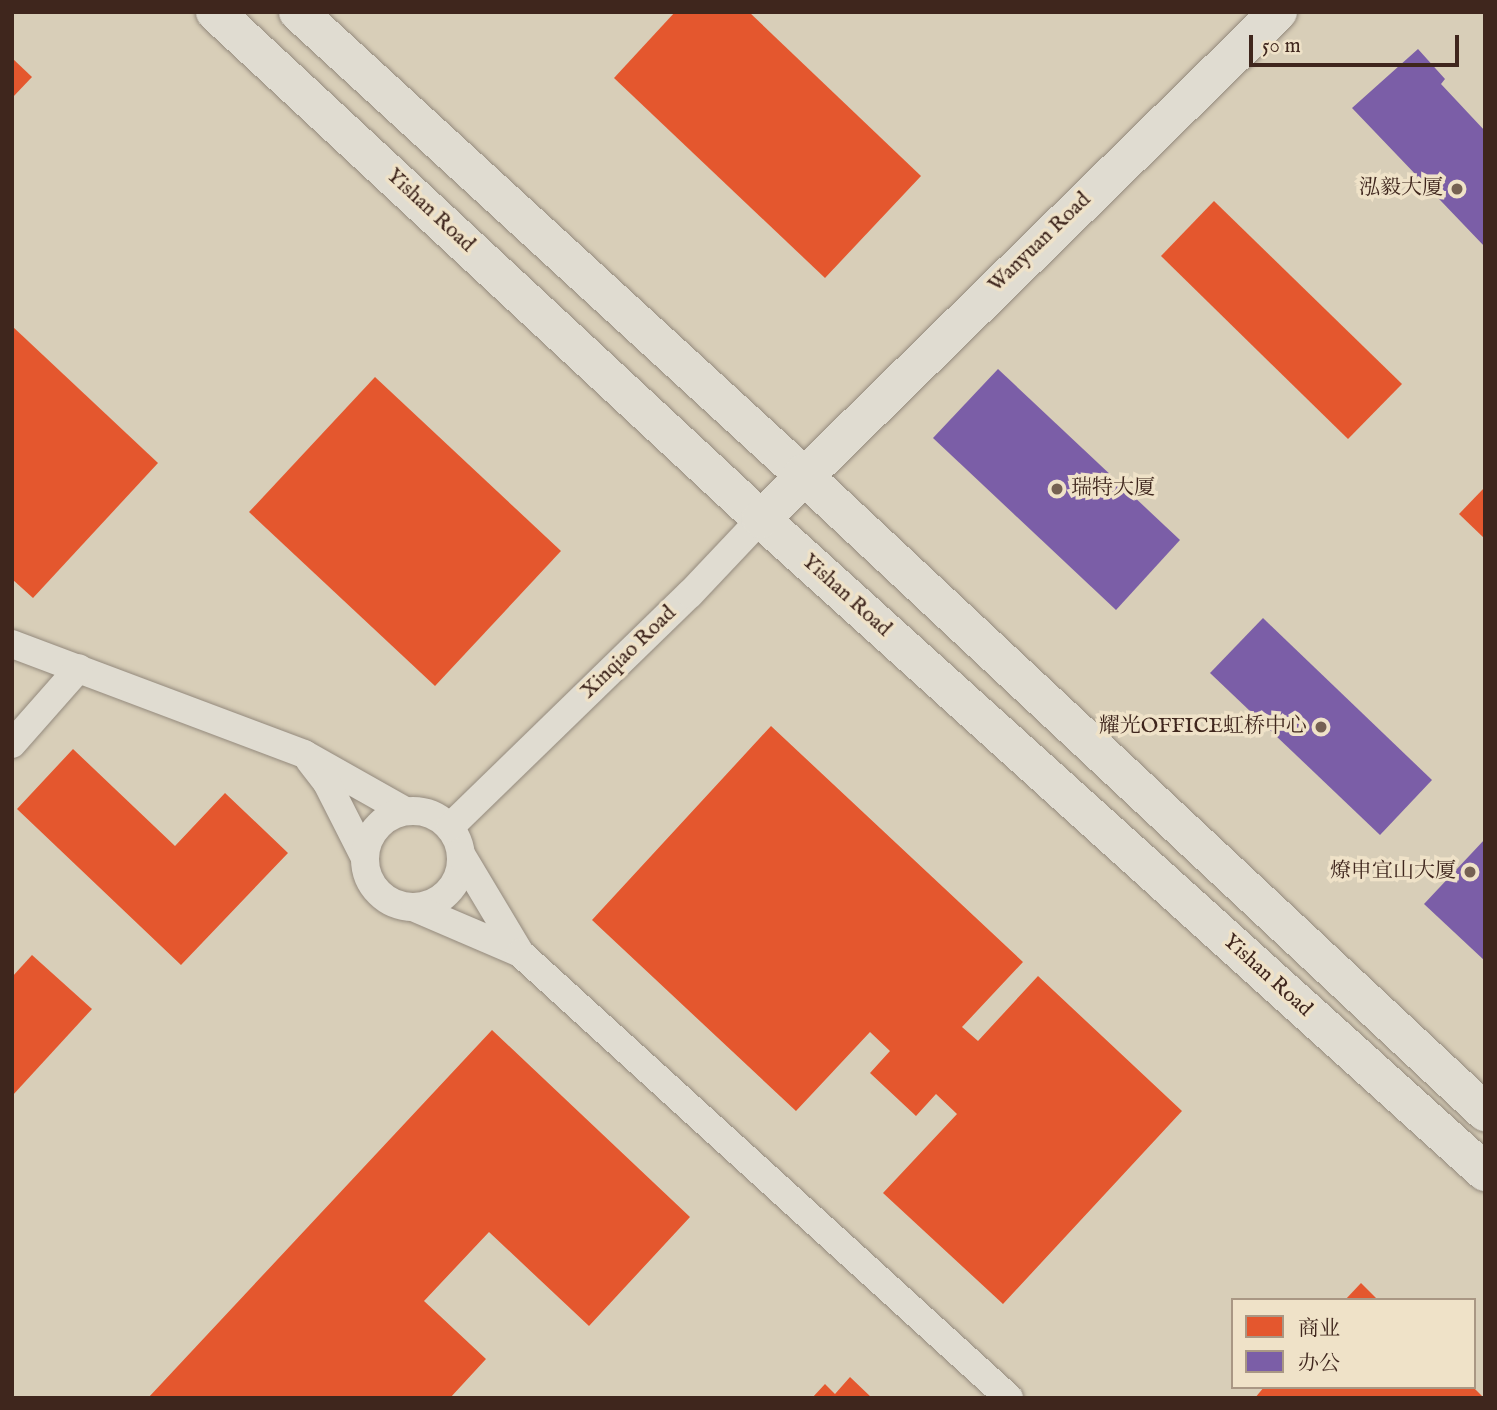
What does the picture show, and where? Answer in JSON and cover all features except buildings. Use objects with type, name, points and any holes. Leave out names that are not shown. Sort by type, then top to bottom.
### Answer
[{"type":"street","name":"Yishan Road","points":[[215,12],[761,519],[1485,1172]]},
{"type":"street","points":[[298,12],[802,474],[1485,1112]]},
{"type":"street","name":"Wanyuan Road","points":[[802,474],[1278,12]]},
{"type":"street","name":"Xinqiao Road","points":[[450,827],[690,594],[802,474]]},
{"type":"street","points":[[12,644],[304,754],[405,811]]},
{"type":"street","points":[[12,744],[79,668]]},
{"type":"street","points":[[304,754],[327,783],[365,858],[374,888],[400,906],[415,908],[520,953]]},
{"type":"street","points":[[365,858],[376,827],[405,811],[422,811],[450,827],[462,856],[520,953],[1009,1398]]},
{"type":"street","points":[[415,908],[444,897],[454,886],[462,856]]},
{"type":"place","name":"泓毅大厦","points":[[1457,189]]},
{"type":"place","name":"瑞特大厦","points":[[1057,489]]},
{"type":"place","name":"耀光OFFICE虹桥中心","points":[[1321,727]]},
{"type":"place","name":"燎申宜山大厦","points":[[1470,872]]}]
